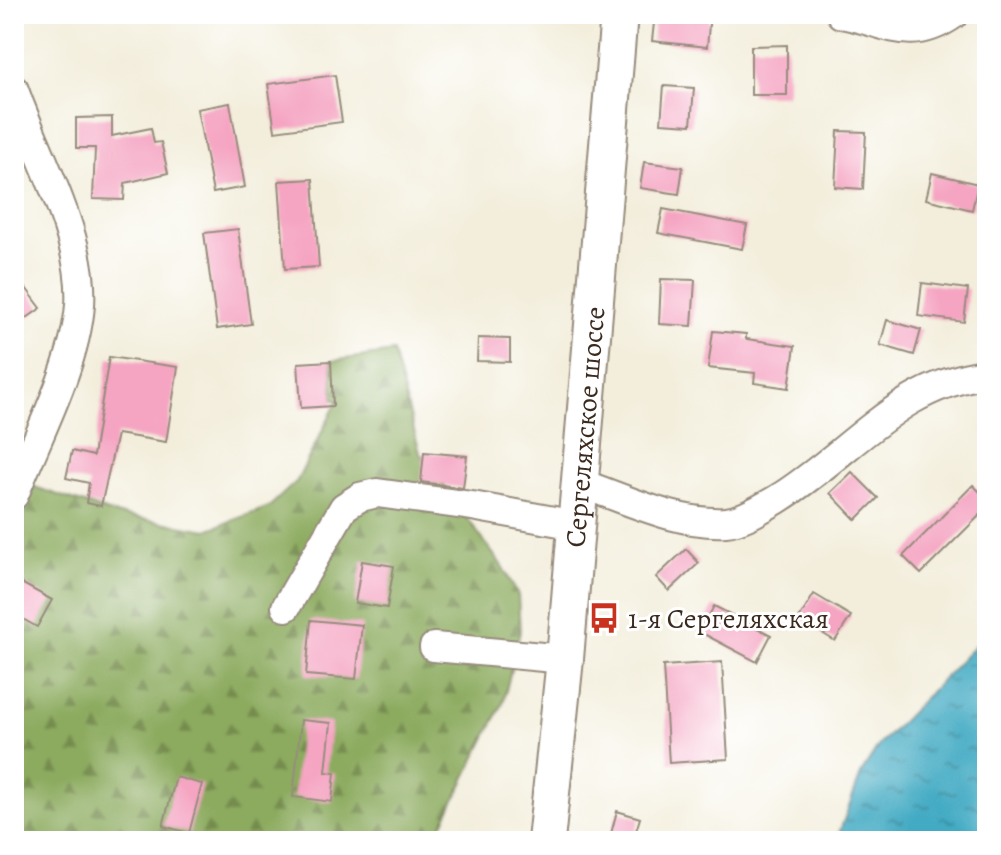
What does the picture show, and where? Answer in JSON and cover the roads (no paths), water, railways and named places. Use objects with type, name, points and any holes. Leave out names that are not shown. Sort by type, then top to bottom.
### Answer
[{"type":"main road","name":"Сергеляхское шоссе","points":[[546,841],[565,659],[619,14]]},
{"type":"street","points":[[841,14],[915,32],[935,26],[954,14]]},
{"type":"street","points":[[14,90],[68,233],[81,303],[66,367],[14,495]]},
{"type":"street","points":[[579,483],[694,519],[728,522],[763,507],[808,480],[917,394],[954,378],[987,374]]},
{"type":"street","points":[[286,607],[344,507],[360,497],[377,493],[576,525]]},
{"type":"street","points":[[434,647],[565,659]]},
{"type":"water","points":[[987,633],[987,841],[836,841],[862,772],[879,745]]},
{"type":"place","name":"1-я Сергеляхская","points":[[604,618]]}]
